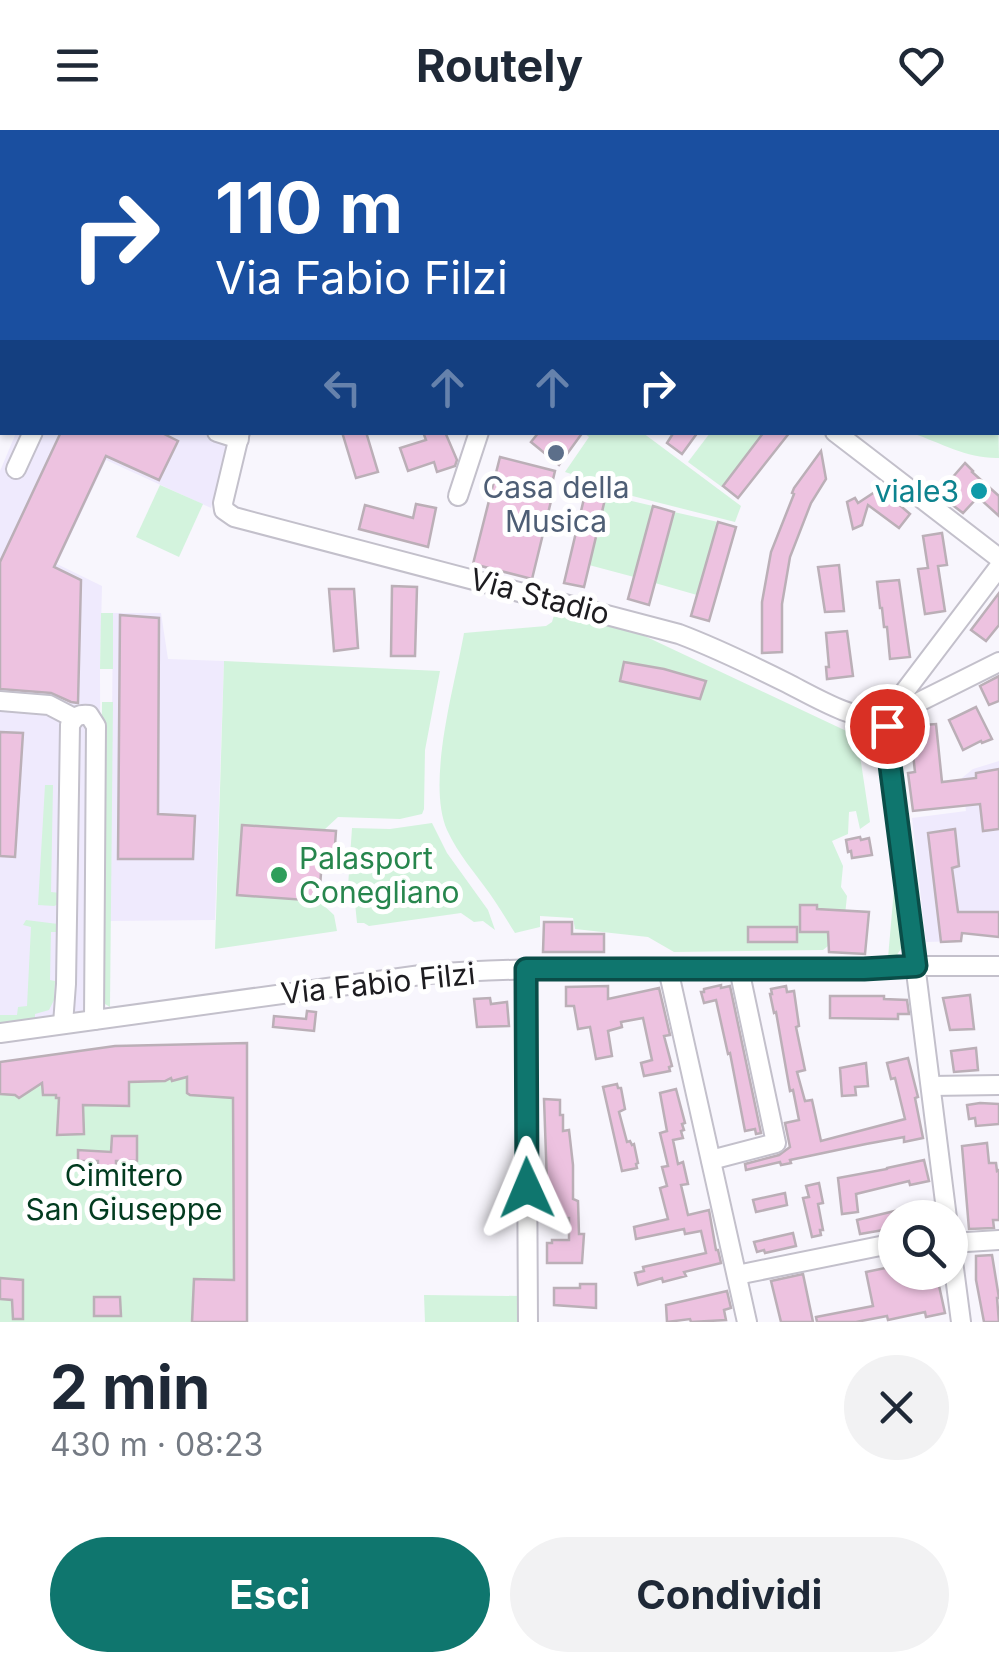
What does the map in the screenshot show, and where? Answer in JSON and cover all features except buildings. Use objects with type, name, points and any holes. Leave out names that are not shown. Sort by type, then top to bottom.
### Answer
[{"type":"street","points":[[16,469],[32,435]]},
{"type":"street","name":"Via Stadio","points":[[241,435],[223,506],[234,517],[680,634],[843,712],[888,729]]},
{"type":"street","points":[[458,496],[478,435]]},
{"type":"street","points":[[839,435],[999,558]]},
{"type":"street","points":[[945,1200],[916,966],[905,826],[888,729],[898,699],[999,567]]},
{"type":"street","points":[[888,729],[904,710],[999,662]]},
{"type":"street","points":[[914,676],[920,692],[933,694]]},
{"type":"street","points":[[0,701],[49,705],[74,718]]},
{"type":"street","points":[[63,1024],[70,725],[81,714],[89,715],[96,726],[94,1020]]},
{"type":"street","name":"Via Fabio Filzi","points":[[0,1034],[428,974],[526,969],[999,966]]},
{"type":"street","points":[[526,969],[528,1322]]},
{"type":"street","points":[[668,969],[747,1322]]},
{"type":"street","points":[[711,1160],[776,1143],[739,969]]},
{"type":"street","points":[[65,992],[80,999],[93,990]]},
{"type":"street","points":[[931,1086],[999,1085]]},
{"type":"street","points":[[968,1241],[999,1240]]},
{"type":"street","points":[[737,1275],[878,1247]]},
{"type":"street","points":[[957,1290],[962,1322]]},
{"type":"shaded area","points":[[15,435],[231,435],[211,508],[106,460],[57,564],[102,586],[101,1008],[0,1022],[0,471]]},
{"type":"shaded area","points":[[113,613],[161,613],[168,659],[224,661],[215,920],[110,921]]},
{"type":"shaded area","points":[[999,761],[999,937],[962,930],[961,941],[926,942],[912,818],[966,811],[962,778],[973,769]]},
{"type":"green space","points":[[586,435],[646,435],[741,506],[735,522],[593,486],[593,481],[565,472],[589,437]]},
{"type":"green space","points":[[708,435],[761,436],[722,487],[688,462]]},
{"type":"green space","points":[[917,435],[999,435],[999,458],[965,453]]},
{"type":"green space","points":[[160,485],[203,504],[179,557],[136,537]]},
{"type":"green space","points":[[606,495],[653,506],[634,577],[589,565]]},
{"type":"green space","points":[[674,512],[718,522],[697,595],[655,583]]},
{"type":"green space","points":[[555,612],[617,623],[857,736],[870,822],[860,829],[856,811],[849,812],[848,834],[832,841],[843,866],[841,887],[847,896],[843,934],[823,950],[674,952],[648,937],[575,929],[573,918],[540,916],[540,927],[515,933],[447,830],[441,810],[441,760],[464,633],[546,626]]},
{"type":"green space","points":[[101,613],[113,613],[113,669],[100,669]]},
{"type":"green space","points":[[224,661],[440,671],[425,750],[422,814],[400,819],[338,817],[324,830],[242,825],[237,895],[319,901],[334,915],[337,931],[215,949]]},
{"type":"green space","points":[[102,702],[113,702],[110,1007],[100,1001],[99,993]]},
{"type":"green space","points":[[45,785],[53,785],[51,892],[61,893],[59,904],[54,906],[38,905]]},
{"type":"green space","points":[[432,823],[447,853],[488,910],[495,930],[461,913],[369,926],[357,923],[355,903],[347,901],[352,828],[390,829]]},
{"type":"green space","points":[[897,886],[906,942],[896,956],[888,958],[894,889]]},
{"type":"green space","points":[[26,920],[58,924],[60,932],[51,932],[50,980],[55,981],[54,1000],[49,1010],[35,1014],[35,1019],[0,1023],[0,1015],[17,1015],[18,1007],[27,1006],[31,927],[23,925]]},
{"type":"green space","name":"Cimitero San Giuseppe","points":[[247,1043],[247,1322],[0,1322],[0,1062],[115,1046]]},
{"type":"green space","points":[[424,1295],[521,1296],[521,1322],[425,1322]]},
{"type":"place","name":"Casa della Musica","points":[[556,453]]},
{"type":"place","name":"viale3","points":[[979,491]]},
{"type":"place","name":"Palasport Conegliano","points":[[279,875]]},
{"type":"route","points":[[527,1188],[526,969],[916,966],[887,726]]}]
